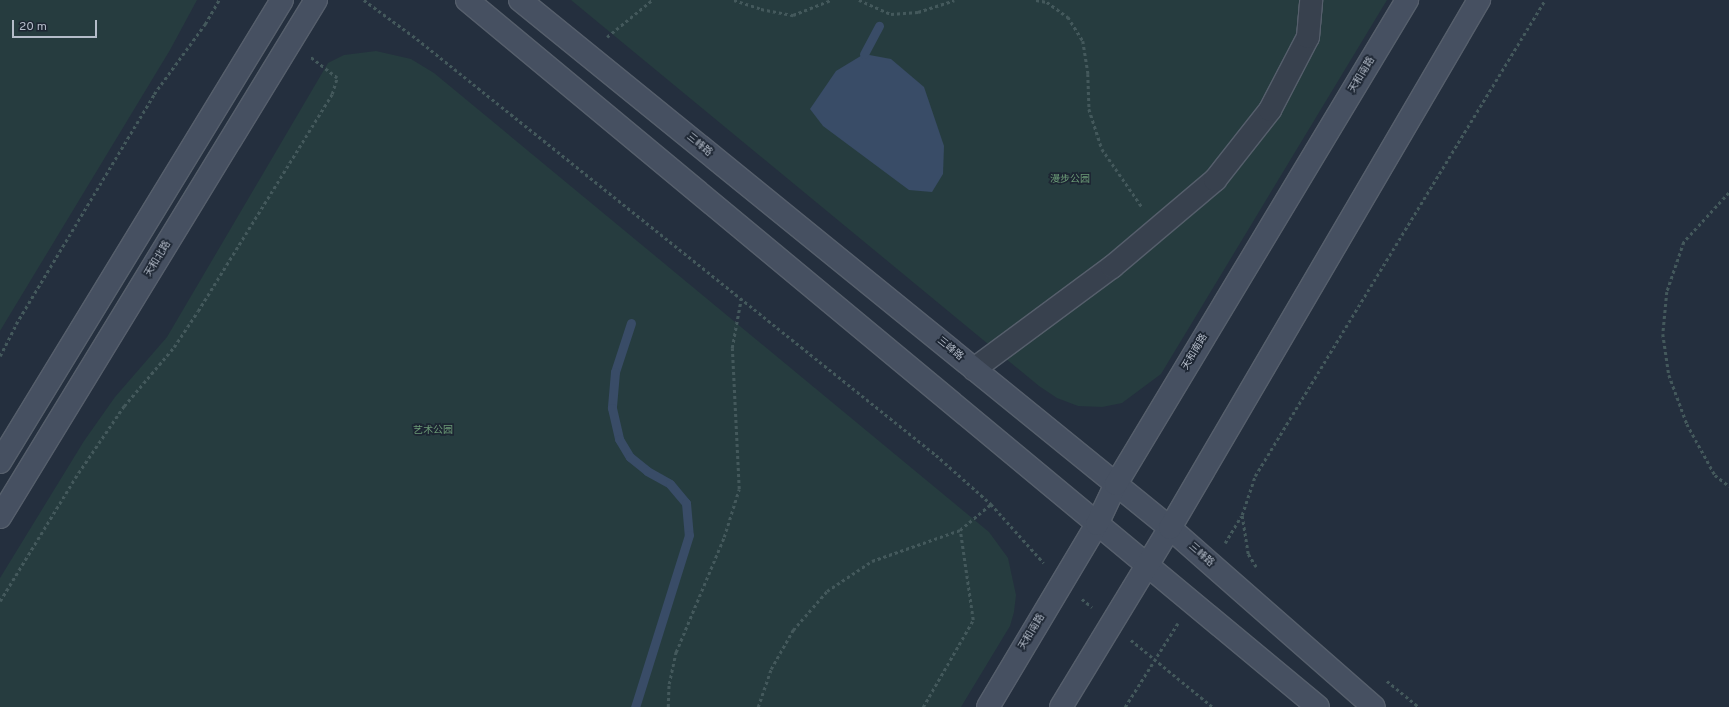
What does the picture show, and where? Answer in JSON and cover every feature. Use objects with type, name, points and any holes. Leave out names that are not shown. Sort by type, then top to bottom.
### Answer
[{"type":"street","points":[[0,462],[282,0]]},
{"type":"street","name":"天和北路","points":[[0,518],[316,0]]},
{"type":"street","points":[[467,0],[955,403],[1097,524],[1318,707]]},
{"type":"street","name":"三峰路","points":[[520,0],[1170,528],[1374,707]]},
{"type":"street","points":[[974,369],[1112,267],[1215,180],[1270,110],[1308,37],[1311,0]]},
{"type":"street","name":"天和南路","points":[[988,707],[1097,524],[1116,484],[1407,0]]},
{"type":"street","points":[[1061,707],[1146,565],[1170,528],[1479,0]]},
{"type":"path","points":[[0,356],[16,324],[154,94],[219,0]]},
{"type":"path","points":[[364,0],[417,39],[936,455],[991,504],[1062,583],[1213,707]]},
{"type":"path","points":[[588,55],[633,13],[652,0]]},
{"type":"path","points":[[734,0],[761,9],[793,14],[832,0]]},
{"type":"path","points":[[859,0],[891,14],[918,12],[954,0]]},
{"type":"path","points":[[1036,0],[1047,1],[1068,17],[1083,41],[1088,74],[1088,109],[1102,149],[1158,228]]},
{"type":"path","points":[[1258,572],[1248,554],[1242,515],[1255,476],[1545,0]]},
{"type":"path","points":[[0,601],[76,478],[124,406],[174,347],[198,311],[332,94],[337,78],[291,41]]},
{"type":"path","points":[[1729,193],[1684,242],[1667,292],[1663,334],[1669,375],[1687,424],[1715,475],[1729,486]]},
{"type":"path","points":[[668,707],[669,684],[676,652],[724,537],[739,489],[732,348],[741,299]]},
{"type":"path","points":[[758,707],[771,669],[793,630],[827,591],[872,561],[960,530],[991,504]]},
{"type":"path","points":[[923,707],[973,620],[960,530]]},
{"type":"path","points":[[1382,677],[1419,707]]},
{"type":"green space","points":[[0,0],[197,0],[170,50],[0,331]]},
{"type":"green space","name":"漫步公园","points":[[571,0],[1387,0],[1161,374],[1122,403],[1102,407],[1078,406],[1057,398],[1039,386]]},
{"type":"green space","name":"艺术公园","points":[[376,51],[411,59],[434,73],[989,532],[1008,558],[1016,595],[1014,612],[1010,626],[961,707],[0,707],[0,578],[84,441],[115,397],[167,337],[328,63],[344,55]]},
{"type":"water","points":[[864,54],[891,59],[924,87],[944,146],[943,174],[932,192],[909,190],[823,126],[810,109],[836,71]]},
{"type":"waterway","points":[[864,54],[879,26]]},
{"type":"waterway","points":[[631,323],[615,372],[612,408],[619,439],[630,457],[647,471],[670,484],[686,503],[689,535],[635,707]]}]
